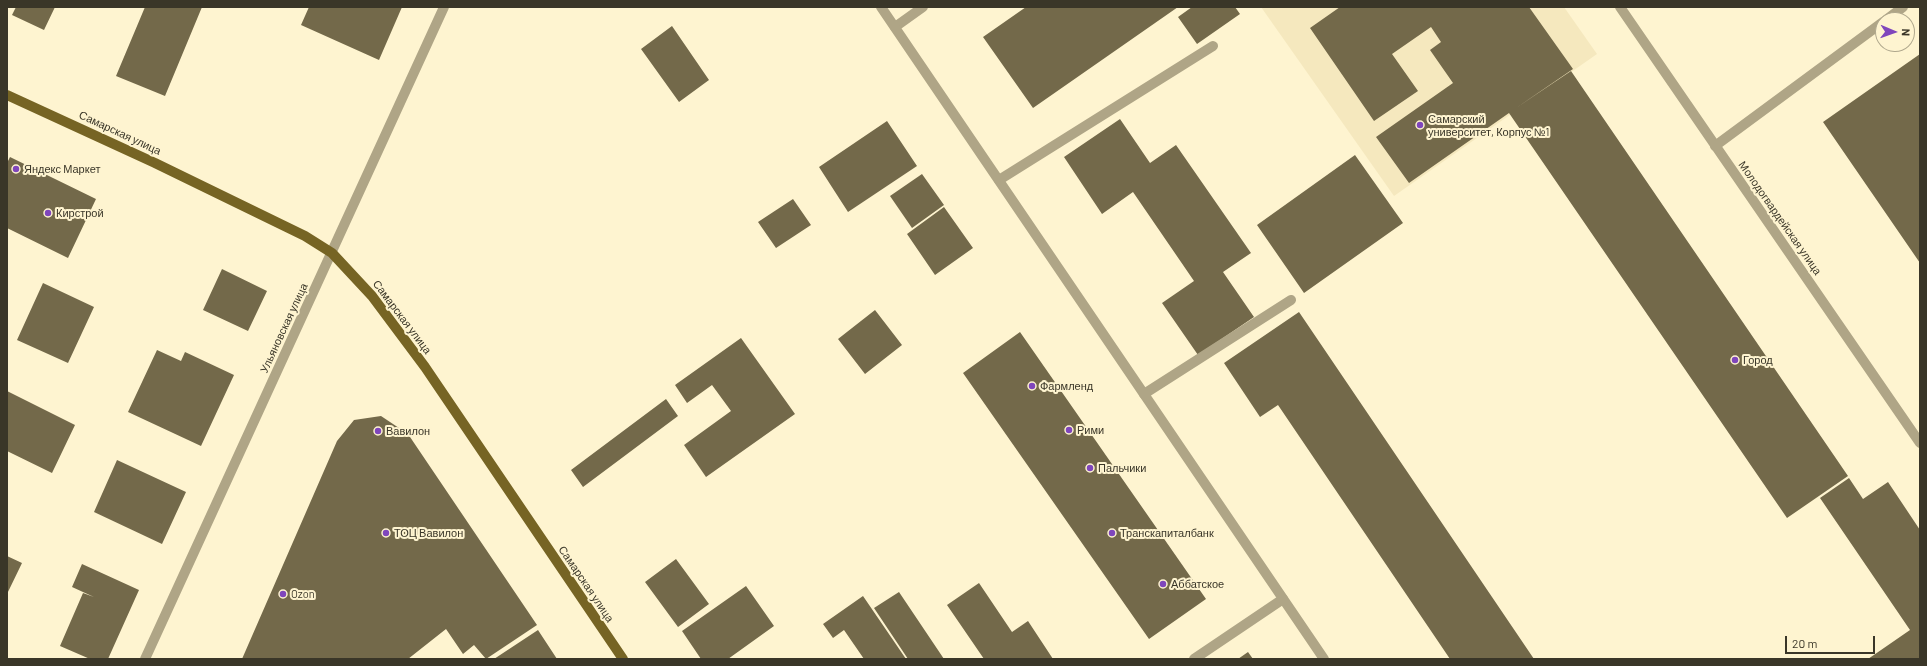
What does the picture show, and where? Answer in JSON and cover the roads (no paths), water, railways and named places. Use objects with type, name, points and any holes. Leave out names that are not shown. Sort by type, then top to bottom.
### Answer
[{"type":"main road","name":"Самарская улица","points":[[7,95],[155,162],[305,236],[332,253],[372,296],[425,367],[623,659]]},
{"type":"street","name":"Ульяновская улица","points":[[145,659],[444,7]]},
{"type":"street","points":[[881,7],[1324,659]]},
{"type":"street","points":[[895,27],[923,7]]},
{"type":"street","name":"Молодогвардейская улица","points":[[1620,7],[1920,443]]},
{"type":"street","points":[[1715,146],[1875,28]]},
{"type":"street","points":[[999,180],[1213,46]]},
{"type":"street","points":[[1144,394],[1291,300]]},
{"type":"street","points":[[1194,659],[1283,599]]},
{"type":"place","name":"Самарский университет, Корпус №1","points":[[1420,125]]},
{"type":"place","name":"Яндекс Маркет","points":[[16,169]]},
{"type":"place","name":"Кирстрой","points":[[48,213]]},
{"type":"place","name":"Город","points":[[1735,360]]},
{"type":"place","name":"Фармленд","points":[[1032,386]]},
{"type":"place","name":"Рими","points":[[1069,430]]},
{"type":"place","name":"Вавилон","points":[[378,431]]},
{"type":"place","name":"Пальчики","points":[[1090,468]]},
{"type":"place","name":"ТОЦ Вавилон","points":[[386,533]]},
{"type":"place","name":"Транскапиталбанк","points":[[1112,533]]},
{"type":"place","name":"Аббатское","points":[[1163,584]]},
{"type":"place","name":"Ozon","points":[[283,594]]}]
